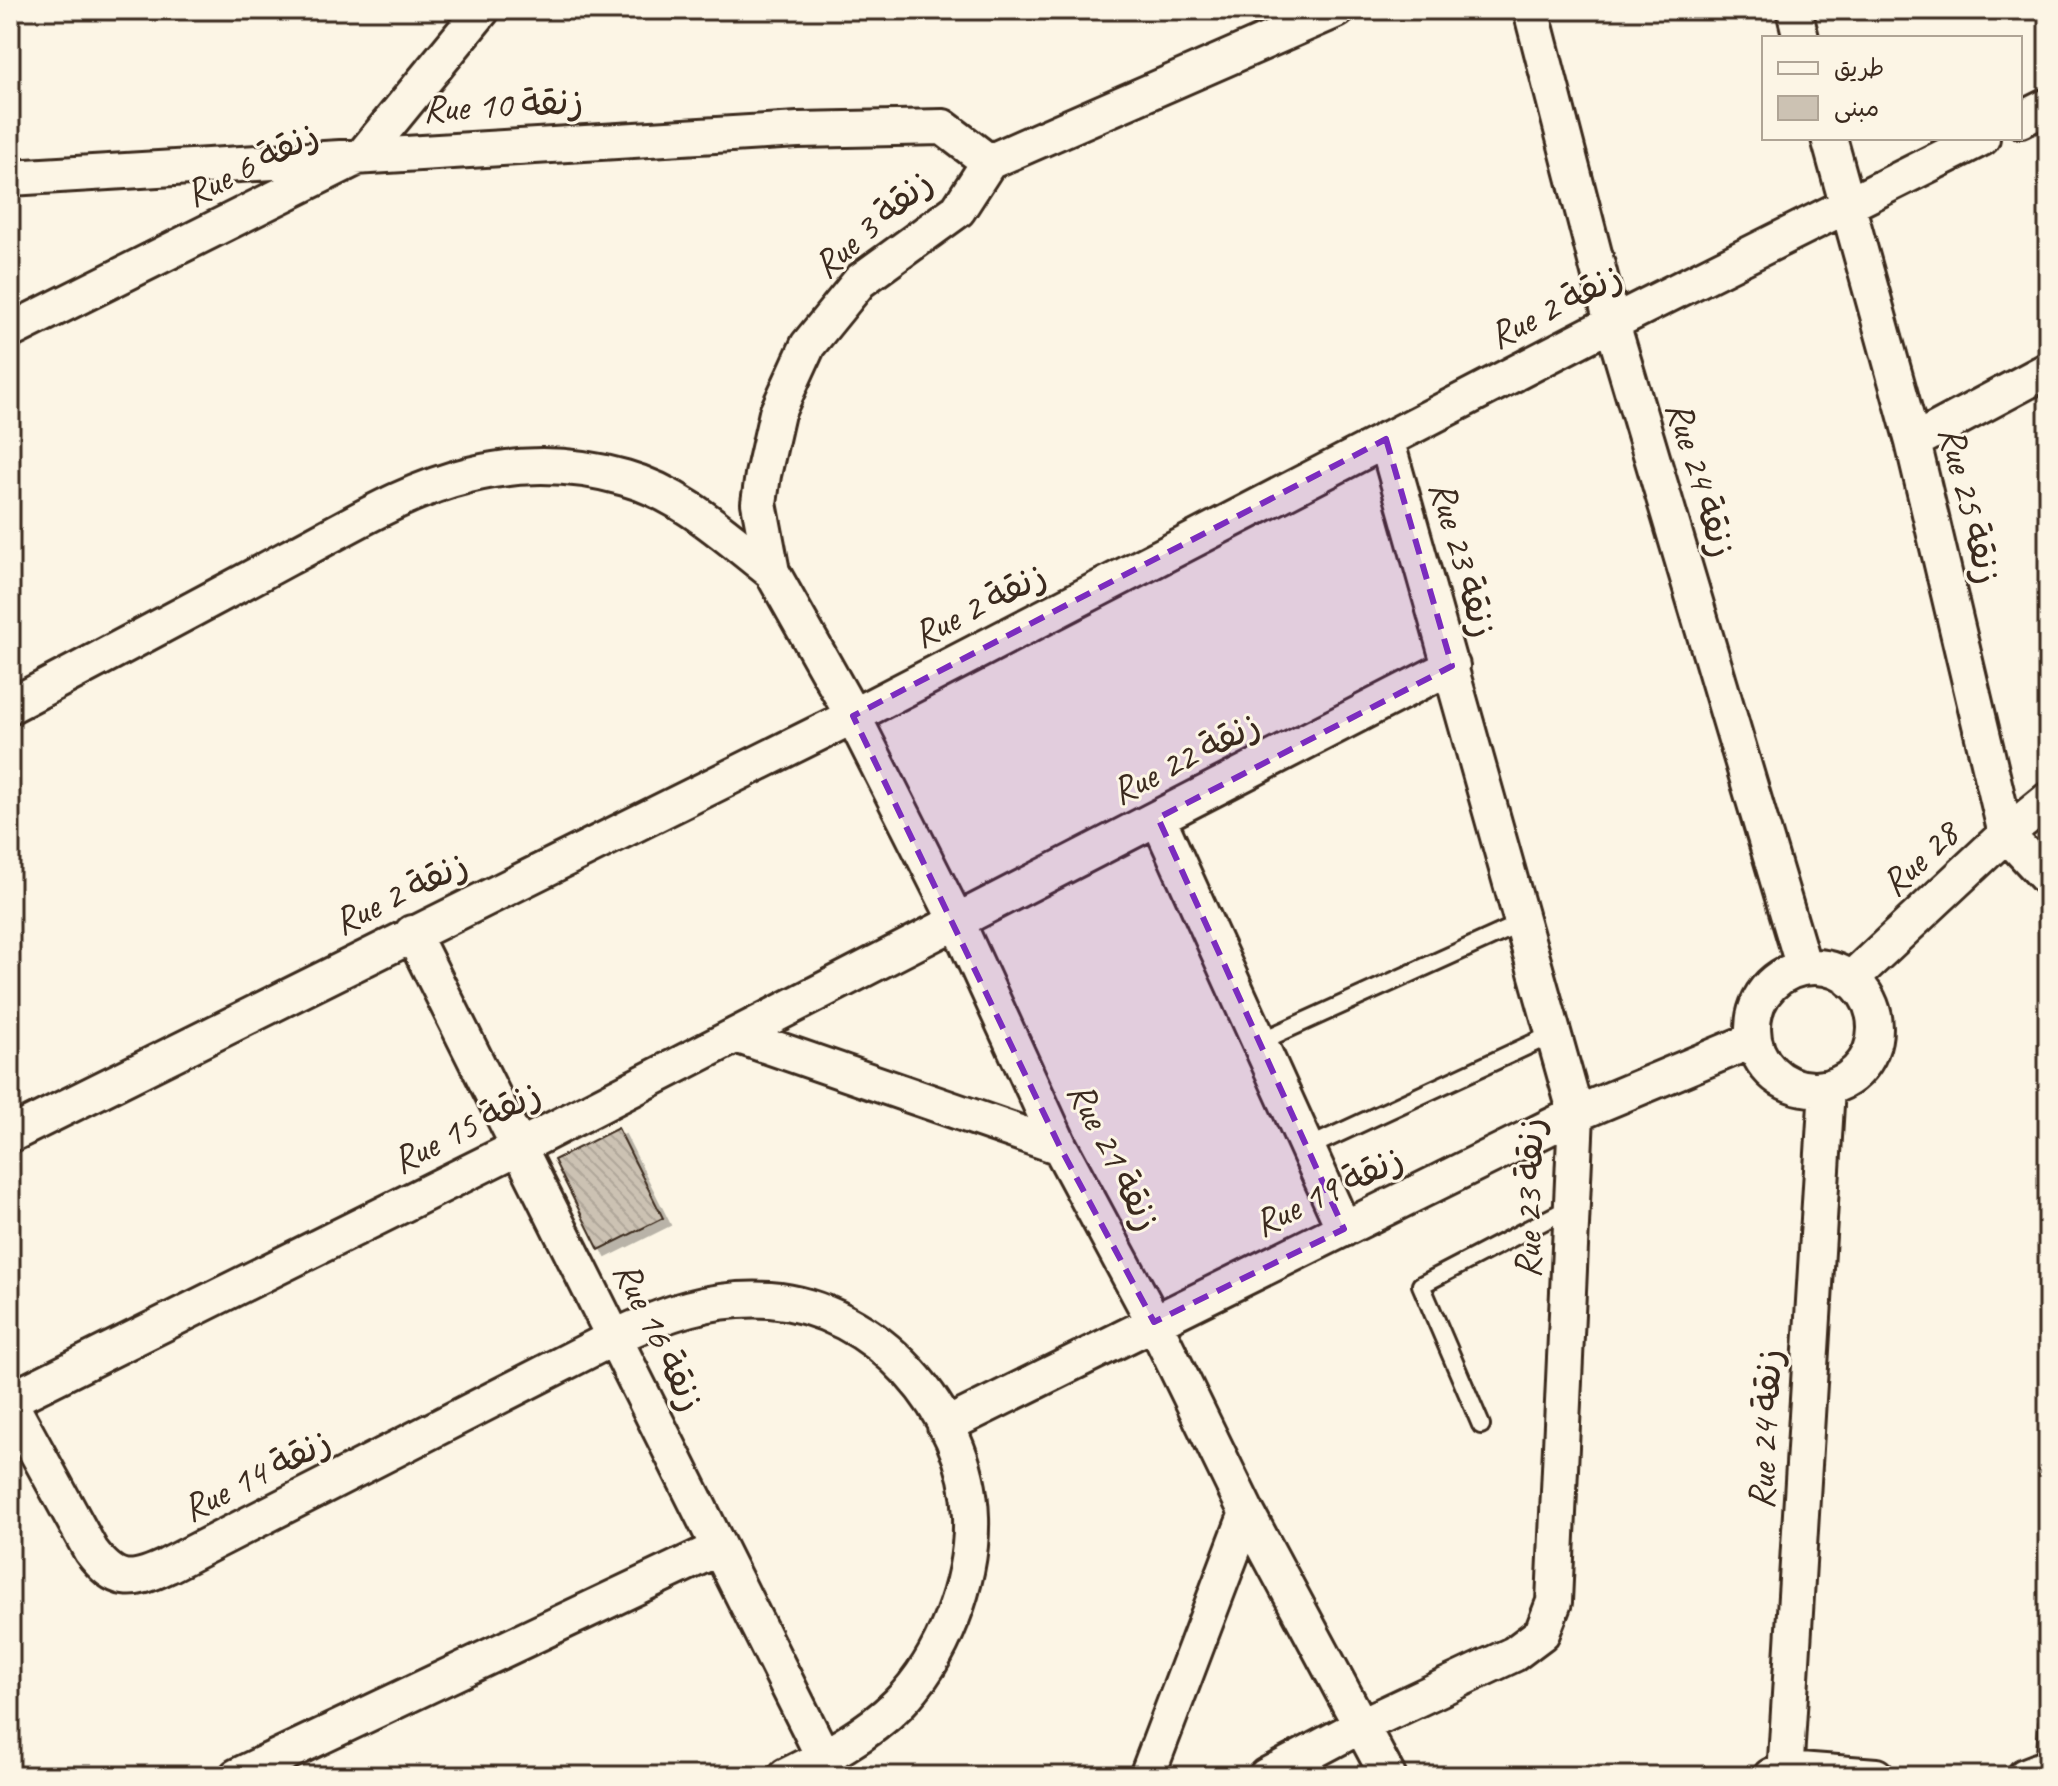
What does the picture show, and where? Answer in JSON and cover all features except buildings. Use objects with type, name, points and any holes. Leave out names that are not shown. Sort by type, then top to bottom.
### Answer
[{"type":"street","name":"Rue 6 زنقة","points":[[10,331],[364,154],[482,10]]},
{"type":"street","points":[[989,162],[1337,10]]},
{"type":"street","name":"Rue 24 زنقة","points":[[1531,10],[1612,323],[1804,968]]},
{"type":"street","points":[[1794,10],[1800,36]]},
{"type":"street","points":[[2022,119],[2048,106]]},
{"type":"street","name":"Rue 10 زنقة","points":[[10,178],[364,154],[798,130],[943,127],[989,162]]},
{"type":"street","name":"Rue 25 زنقة","points":[[1830,140],[1913,442],[2006,834],[2048,879]]},
{"type":"street","name":"Rue 2 زنقة","points":[[10,1135],[853,716],[1612,323],[1978,140]]},
{"type":"street","name":"Rue 3 زنقة","points":[[772,572],[759,503],[763,475],[777,413],[808,345],[860,281],[958,210],[989,162]]},
{"type":"street","points":[[1913,442],[2048,370]]},
{"type":"street","name":"Rue 23 زنقة","points":[[1266,1776],[1362,1725],[1514,1654],[1533,1642],[1550,1619],[1554,1602],[1576,1114],[1386,439]]},
{"type":"street","points":[[10,706],[395,502],[466,475],[501,468],[534,465],[593,470],[650,487],[703,517],[772,572]]},
{"type":"street","name":"Rue 21 زنقة","points":[[772,572],[853,716],[957,922],[1060,1147],[1154,1322],[1247,1513],[1388,1776]]},
{"type":"street","name":"Rue 22 زنقة","points":[[957,922],[1452,666]]},
{"type":"street","name":"Rue 28","points":[[1850,980],[2006,834],[2048,800]]},
{"type":"street","points":[[1158,818],[1344,1229]]},
{"type":"street","name":"Rue 15 زنقة","points":[[10,1401],[519,1147],[957,922]]},
{"type":"street","name":"Rue 16 زنقة","points":[[412,933],[829,1766]]},
{"type":"street","points":[[1804,968],[1828,969],[1850,980],[1870,1005],[1874,1037],[1861,1067],[1849,1078],[1827,1088],[1802,1088],[1780,1080],[1762,1062],[1753,1040],[1754,1015],[1763,993],[1781,976],[1804,968]]},
{"type":"street","points":[[736,1035],[1060,1147]]},
{"type":"street","name":"Rue 19 زنقة","points":[[945,1426],[1576,1114],[1753,1040]]},
{"type":"street","name":"Rue 24 زنقة","points":[[1781,1774],[1827,1088]]},
{"type":"street","name":"Rue 14 زنقة","points":[[10,1401],[91,1551],[103,1566],[118,1577],[136,1579],[613,1338],[674,1311],[706,1303],[748,1300],[800,1305],[852,1326],[887,1349],[911,1375],[945,1426],[963,1470],[971,1517],[966,1562],[951,1617],[929,1663],[900,1702],[829,1766],[786,1776]]},
{"type":"street","points":[[1147,1776],[1247,1513]]},
{"type":"street","points":[[237,1776],[719,1548]]},
{"type":"street","points":[[1781,1774],[1876,1776]]},
{"type":"lane","points":[[1259,1042],[1522,923]]},
{"type":"lane","points":[[1307,1148],[1553,1034]]},
{"type":"lane","points":[[1481,1425],[1421,1285],[1571,1207]]},
{"type":"lane","points":[[2039,1770],[2048,1725]]},
{"type":"highlighted area","points":[[1386,439],[1452,666],[1158,818],[1344,1229],[1154,1322],[1060,1147],[853,716]]}]
